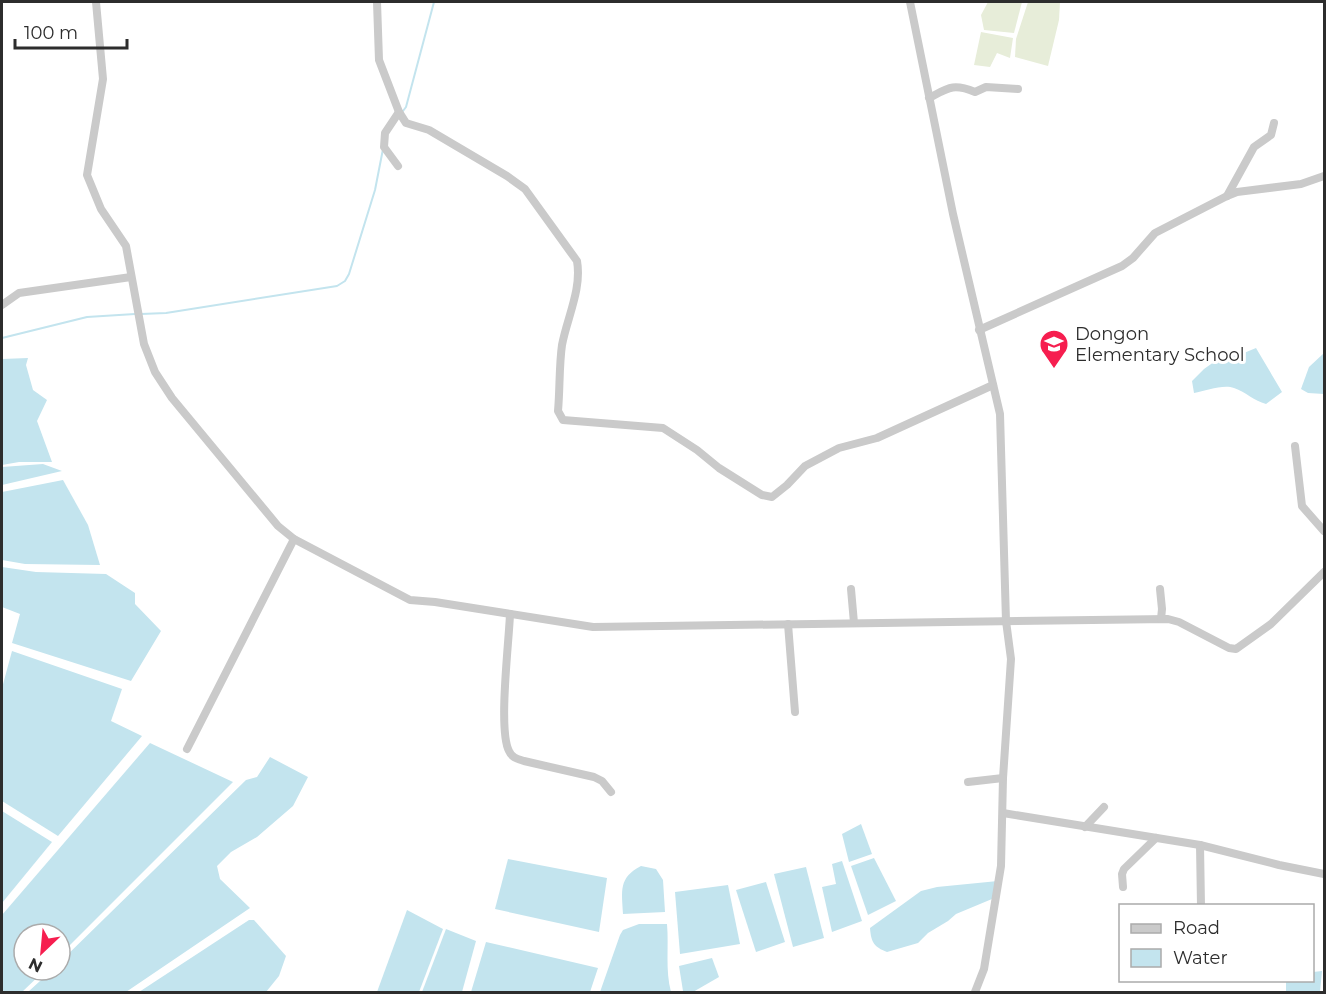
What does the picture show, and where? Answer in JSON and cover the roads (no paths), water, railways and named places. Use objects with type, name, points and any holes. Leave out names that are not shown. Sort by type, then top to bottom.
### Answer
[{"type":"street","points":[[96,2],[103,79],[87,175],[101,209],[126,246],[144,344],[155,372],[172,398],[271,517],[294,539],[410,600],[593,627],[1161,619],[1179,622],[1229,648],[1236,649],[1271,624],[1324,572]]},
{"type":"street","points":[[377,2],[379,60],[399,112],[406,123],[429,130],[525,189],[577,261],[577,284],[562,345],[558,411],[563,420],[663,428],[697,450],[719,468],[769,498],[781,491],[805,466],[839,447],[877,438],[993,385]]},
{"type":"street","points":[[909,2],[1000,414],[1006,621],[1011,659],[998,889],[984,969],[975,993]]},
{"type":"street","points":[[929,98],[950,87],[963,87],[975,92],[986,87],[1018,89]]},
{"type":"street","points":[[398,166],[384,147],[385,133],[399,112]]},
{"type":"street","points":[[1227,196],[1254,147],[1271,135],[1274,123]]},
{"type":"street","points":[[980,330],[1122,266],[1133,258],[1155,234],[1227,196],[1237,192],[1301,184],[1324,176]]},
{"type":"street","points":[[2,305],[19,293],[130,277]]},
{"type":"street","points":[[1295,446],[1302,506],[1324,531]]},
{"type":"street","points":[[187,749],[294,539]]},
{"type":"street","points":[[851,589],[854,623]]},
{"type":"street","points":[[1160,589],[1161,619]]},
{"type":"street","points":[[510,614],[504,731],[508,751],[514,758],[594,777],[602,781],[611,792]]},
{"type":"street","points":[[788,624],[795,712]]},
{"type":"street","points":[[969,782],[1003,778]]},
{"type":"street","points":[[1084,827],[1104,807]]},
{"type":"street","points":[[1003,813],[1200,845],[1324,874]]},
{"type":"street","points":[[1123,887],[1124,869],[1156,838]]},
{"type":"street","points":[[1200,845],[1201,904]]},
{"type":"water","points":[[1256,348],[1282,392],[1266,404],[1230,387],[1194,393],[1192,381],[1204,369],[1221,357],[1239,355]]},
{"type":"water","points":[[1324,353],[1324,394],[1308,393],[1301,389],[1309,367]]},
{"type":"water","points":[[28,358],[26,365],[33,390],[47,400],[37,421],[52,462],[19,462],[2,465],[2,359]]},
{"type":"water","points":[[43,464],[62,471],[2,485],[2,467]]},
{"type":"water","points":[[63,480],[88,525],[100,565],[25,564],[2,560],[2,492]]},
{"type":"water","points":[[2,567],[36,572],[106,574],[135,593],[135,604],[161,631],[131,681],[12,643],[20,614],[2,607]]},
{"type":"water","points":[[12,651],[122,689],[111,721],[142,736],[58,836],[2,801],[2,688]]},
{"type":"water","points":[[150,743],[233,782],[72,943],[72,922],[12,922],[12,982],[32,982],[22,992],[2,992],[2,915]]},
{"type":"water","points":[[270,757],[308,777],[293,806],[257,837],[231,852],[217,866],[220,879],[250,908],[126,992],[28,992],[39,982],[72,982],[72,950],[246,780],[257,777]]},
{"type":"water","points":[[2,811],[52,842],[2,903]]},
{"type":"water","points":[[861,824],[872,854],[849,862],[842,834]]},
{"type":"water","points":[[874,858],[896,901],[868,915],[851,866]]},
{"type":"water","points":[[508,859],[607,878],[599,932],[495,909]]},
{"type":"water","points":[[842,861],[862,921],[832,932],[822,887],[836,884],[832,864]]},
{"type":"water","points":[[641,866],[656,869],[663,880],[665,912],[623,914],[622,892],[625,880]]},
{"type":"water","points":[[806,867],[824,938],[793,947],[774,874]]},
{"type":"water","points":[[998,881],[992,899],[956,914],[928,933],[918,943],[887,952],[876,946],[872,940],[870,928],[921,891],[937,887]]},
{"type":"water","points":[[766,882],[785,942],[756,952],[736,890]]},
{"type":"water","points":[[728,885],[740,944],[680,954],[675,892]]},
{"type":"water","points":[[407,910],[443,929],[419,992],[377,992]]},
{"type":"water","points":[[249,920],[254,920],[286,956],[279,976],[266,992],[139,992]]},
{"type":"water","points":[[639,924],[667,924],[671,992],[600,992],[620,935],[623,930]]},
{"type":"water","points":[[446,929],[476,941],[462,992],[422,992]]},
{"type":"water","points":[[486,942],[598,968],[590,992],[471,992]]},
{"type":"water","points":[[712,958],[719,977],[693,992],[683,991],[679,966]]},
{"type":"water","points":[[1322,971],[1320,992],[1286,992],[1286,982],[1314,982],[1314,972]]},
{"type":"waterway","points":[[403,111],[434,2]]},
{"type":"waterway","points":[[141,314],[166,313],[337,286],[345,281],[375,190],[383,149]]},
{"type":"waterway","points":[[2,338],[87,317],[135,314]]},
{"type":"place","name":"Dongon Elementary School","points":[[1054,370]]}]
